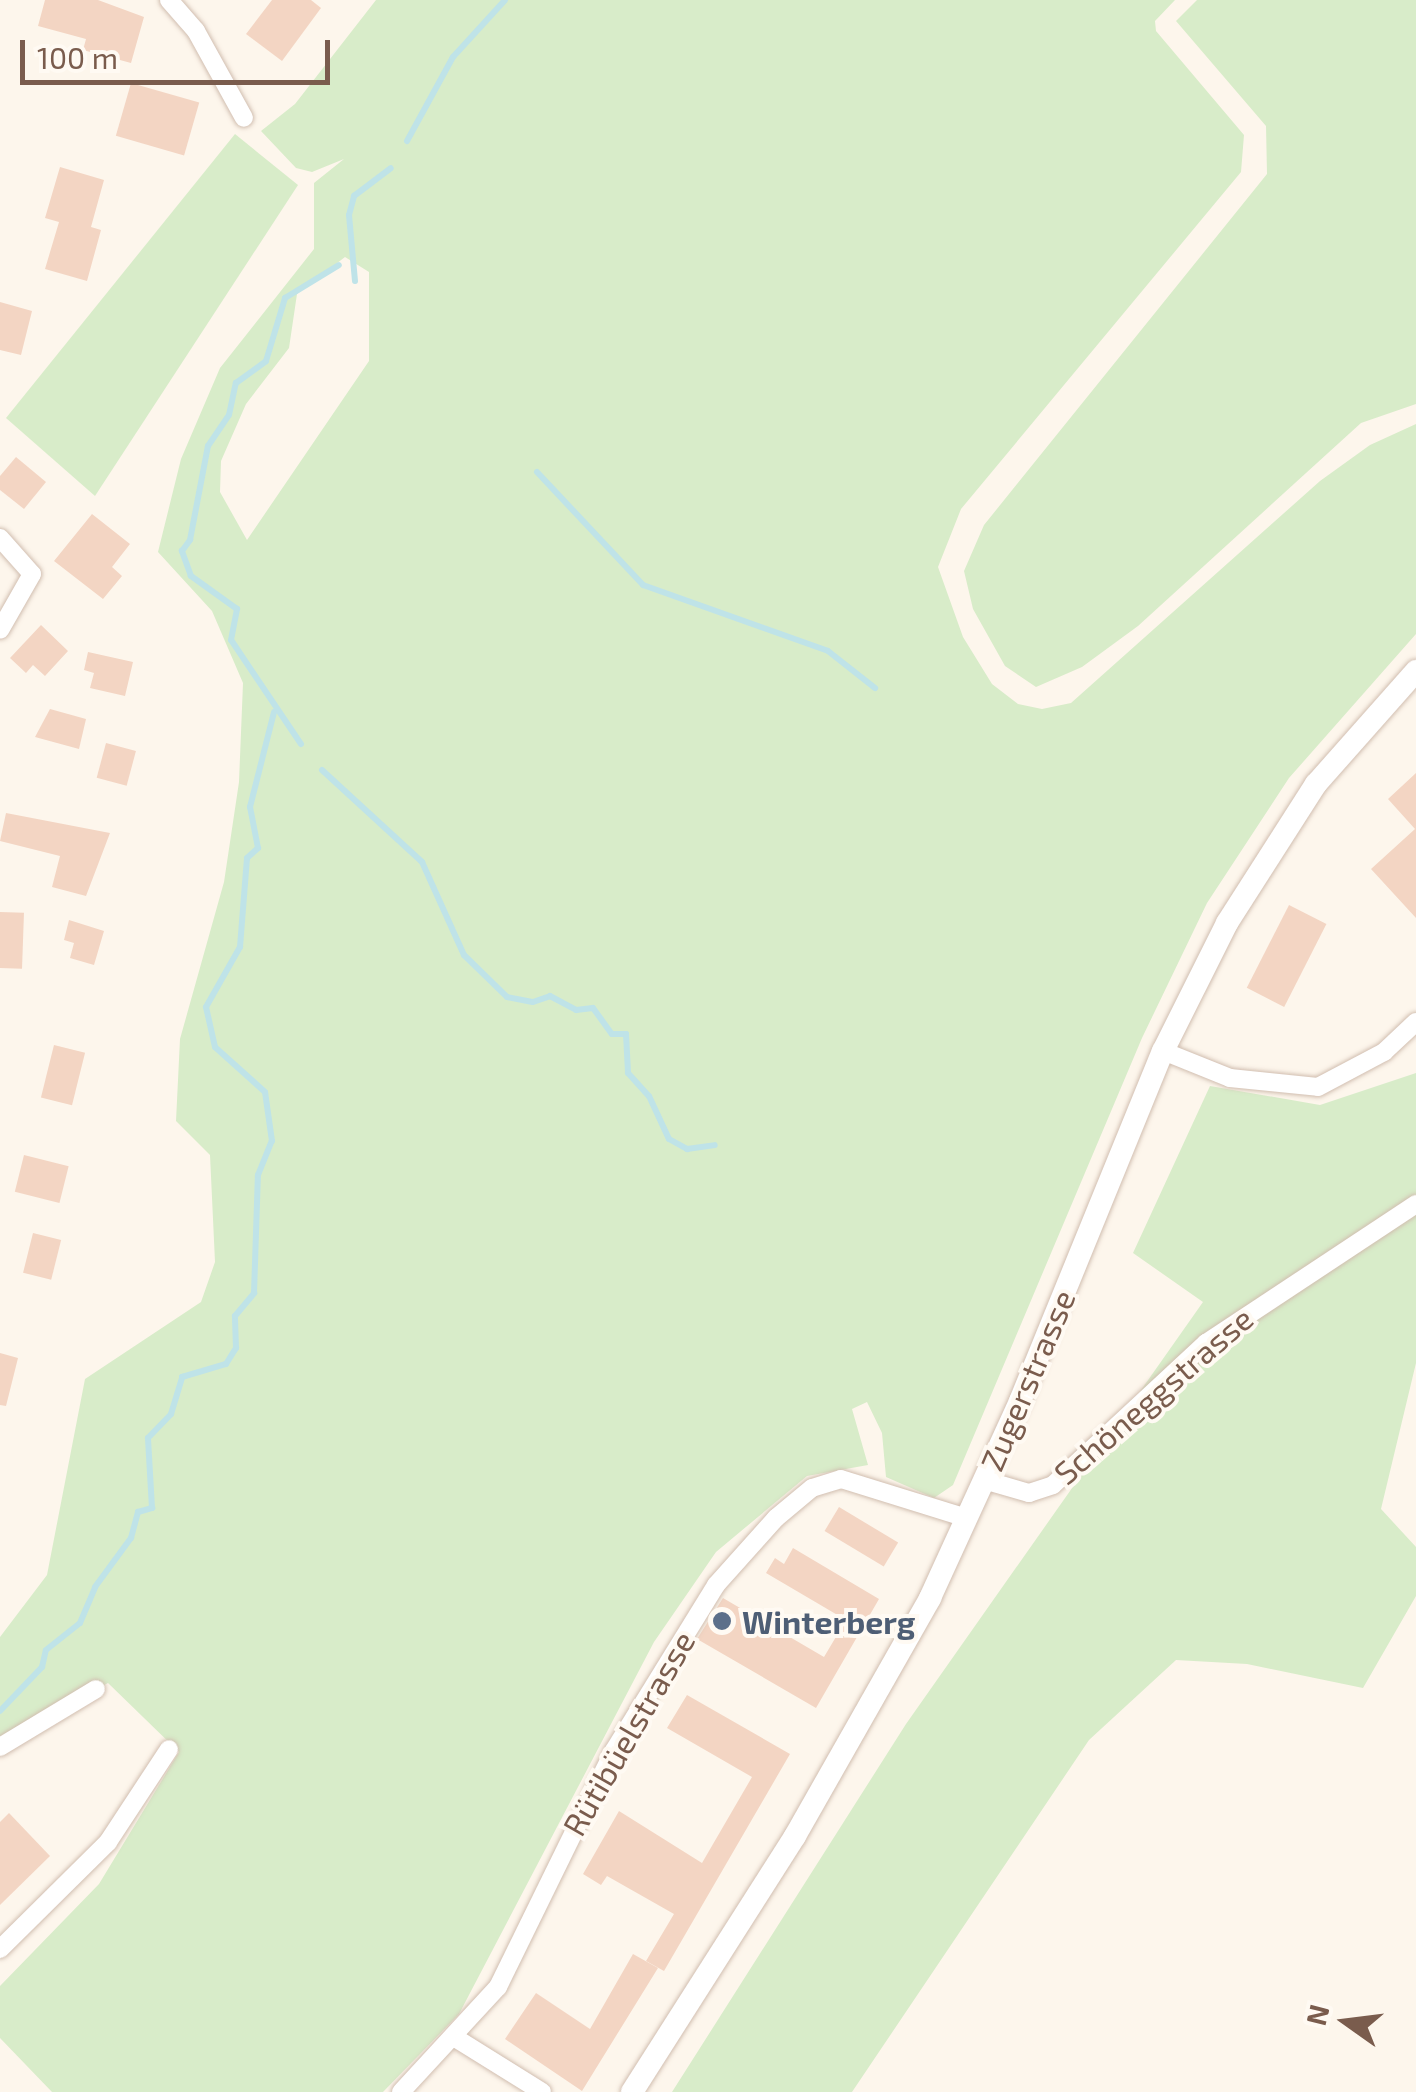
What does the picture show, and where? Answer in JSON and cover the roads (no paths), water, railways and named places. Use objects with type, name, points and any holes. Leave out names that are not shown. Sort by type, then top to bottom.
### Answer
[{"type":"main road","name":"Zugerstrasse","points":[[632,2092],[795,1836],[899,1656],[984,1480],[1163,1051],[1272,846],[1316,784],[1416,671]]},
{"type":"street","points":[[169,0],[196,31],[244,118]]},
{"type":"street","points":[[0,538],[32,574],[0,630]]},
{"type":"street","points":[[1163,1051],[1230,1078],[1318,1088],[1384,1052],[1416,1022]]},
{"type":"street","name":"Schöneggstrasse","points":[[984,1480],[1030,1493],[1052,1485],[1206,1343],[1416,1204]]},
{"type":"street","name":"Rütibüelstrasse","points":[[401,2092],[457,2039],[498,1987],[622,1737],[700,1609],[742,1553],[797,1500],[826,1481],[879,1486],[967,1518]]},
{"type":"street","points":[[0,1746],[96,1689]]},
{"type":"street","points":[[0,1949],[108,1842],[170,1750]]},
{"type":"street","points":[[457,2039],[542,2092]]},
{"type":"waterway","points":[[407,141],[453,57],[505,0]]},
{"type":"waterway","points":[[355,281],[349,215],[354,196],[391,168]]},
{"type":"waterway","points":[[301,744],[231,640],[237,609],[191,576],[182,551],[190,540],[208,446],[229,415],[236,383],[266,361],[285,298],[339,265]]},
{"type":"waterway","points":[[537,472],[643,585],[828,651],[875,688]]},
{"type":"waterway","points":[[0,1711],[42,1667],[46,1650],[80,1623],[95,1587],[131,1538],[138,1512],[152,1508],[148,1438],[171,1414],[182,1377],[226,1364],[236,1348],[235,1316],[254,1293],[258,1175],[272,1141],[265,1092],[215,1047],[206,1007],[240,947],[247,858],[258,848],[250,807],[274,712]]},
{"type":"waterway","points":[[322,770],[422,862],[464,955],[507,997],[533,1002],[550,996],[576,1010],[593,1008],[612,1034],[626,1034],[628,1073],[649,1096],[669,1139],[687,1149],[715,1145]]},
{"type":"place","name":"Winterberg","points":[[722,1621]]}]
